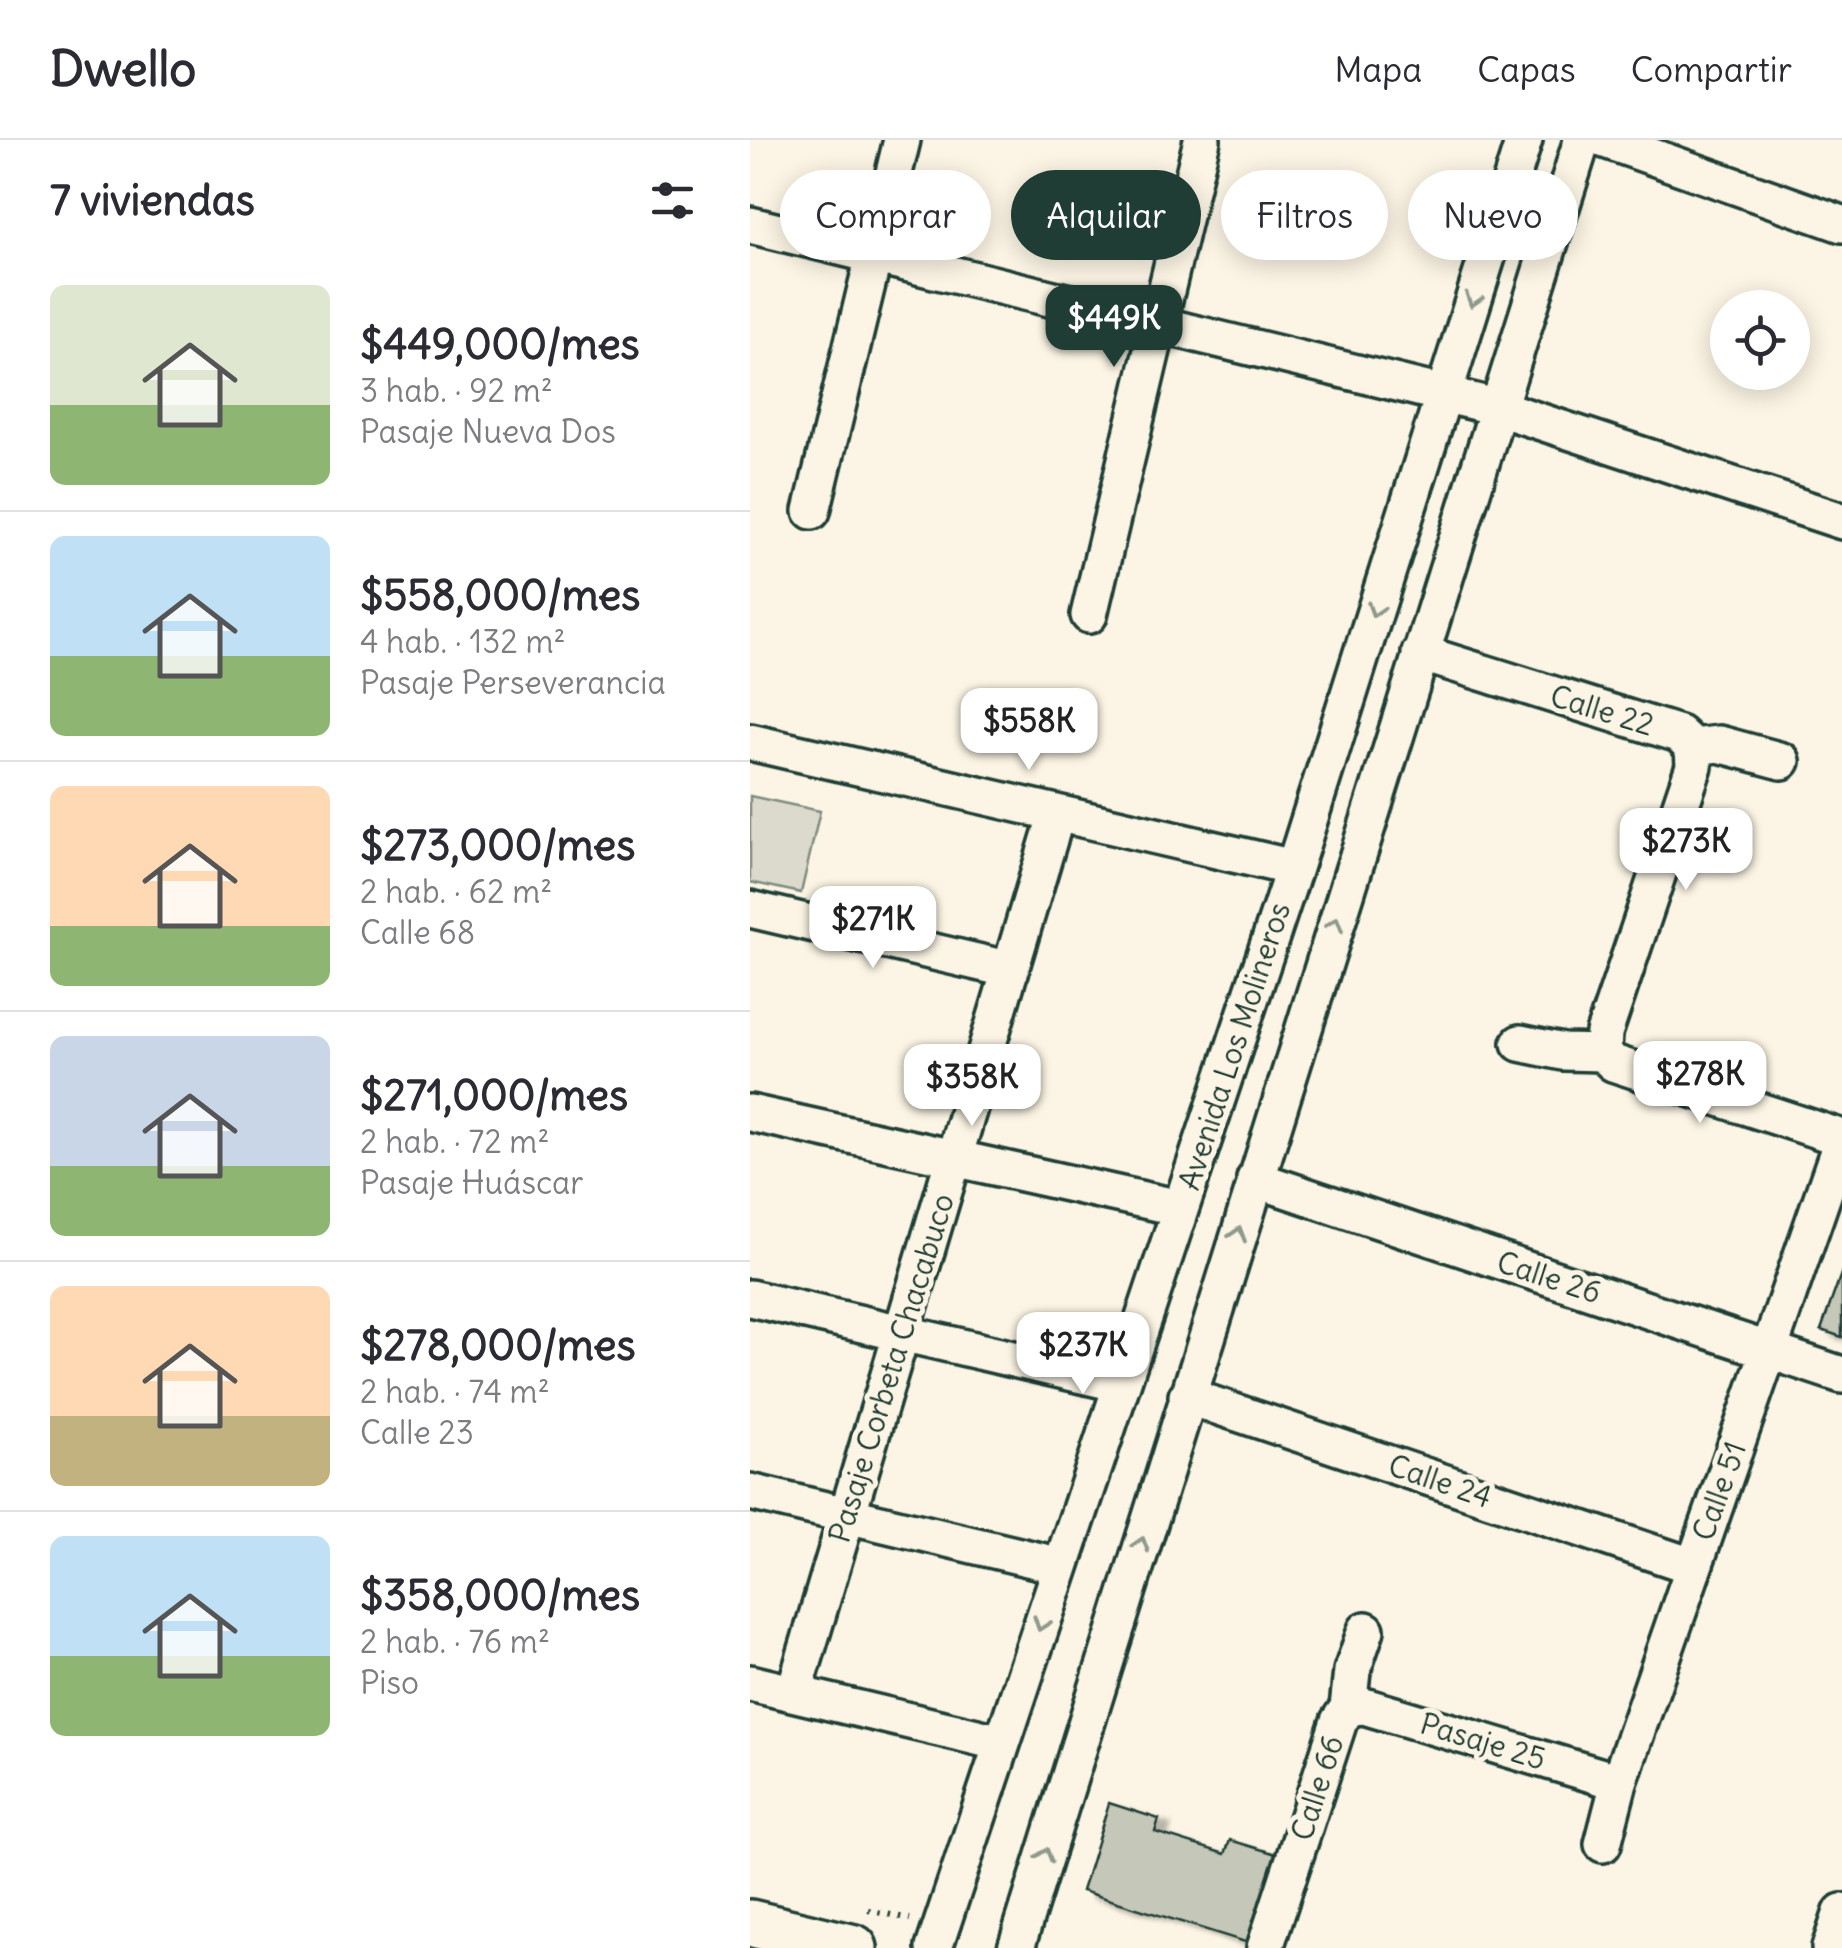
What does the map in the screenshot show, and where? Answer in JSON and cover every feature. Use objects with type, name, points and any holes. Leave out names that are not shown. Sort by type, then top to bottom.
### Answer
[{"type":"main road","points":[[750,1923],[856,1928]]},
{"type":"street","points":[[895,170],[902,140]]},
{"type":"street","points":[[1088,614],[1202,140]]},
{"type":"street","name":"Avenida Los Molineros","points":[[938,1937],[1294,868],[1524,140]]},
{"type":"street","name":"Avenida Los Molineros","points":[[1016,1948],[1582,140]]},
{"type":"street","points":[[1605,140],[1842,224]]},
{"type":"street","points":[[750,225],[780,232]]},
{"type":"street","points":[[812,512],[874,260]]},
{"type":"street","points":[[896,260],[1496,407],[1842,521]]},
{"type":"street","name":"Calle 22","points":[[1420,653],[1679,734],[1694,747],[1719,744],[1782,761]]},
{"type":"street","points":[[750,742],[1294,868]]},
{"type":"street","points":[[1603,1053],[1604,1033],[1694,766],[1694,747]]},
{"type":"street","name":"Pasaje Corbeta Chacabuco","points":[[794,1693],[1058,813]]},
{"type":"street","points":[[750,909],[1011,970]]},
{"type":"street","points":[[1520,1043],[1563,1052],[1603,1053],[1613,1063],[1842,1139]]},
{"type":"street","points":[[750,1113],[1180,1208]]},
{"type":"street","name":"Calle 51","points":[[1603,1844],[1619,1782],[1692,1566],[1842,1139]]},
{"type":"street","name":"Calle 26","points":[[1255,1179],[1842,1375]]},
{"type":"street","points":[[750,1298],[1122,1384]]},
{"type":"street","name":"Calle 24","points":[[1188,1396],[1692,1566]]},
{"type":"street","points":[[750,1492],[1061,1566]]},
{"type":"street","name":"Calle 66","points":[[1266,1948],[1339,1721],[1348,1708],[1352,1671],[1366,1630]]},
{"type":"street","points":[[750,1682],[1002,1743]]},
{"type":"street","name":"Pasaje 25","points":[[1348,1708],[1364,1706],[1619,1782]]},
{"type":"street","points":[[1830,1948],[1842,1912]]},
{"type":"path","points":[[856,1928],[938,1937]]},
{"type":"shaded area","points":[[750,796],[820,811],[801,893],[750,882]]},
{"type":"building","points":[[1842,1271],[1842,1337],[1821,1330]]},
{"type":"building","points":[[1109,1803],[1159,1819],[1155,1832],[1225,1854],[1230,1840],[1283,1856],[1255,1945],[1082,1891]]}]
